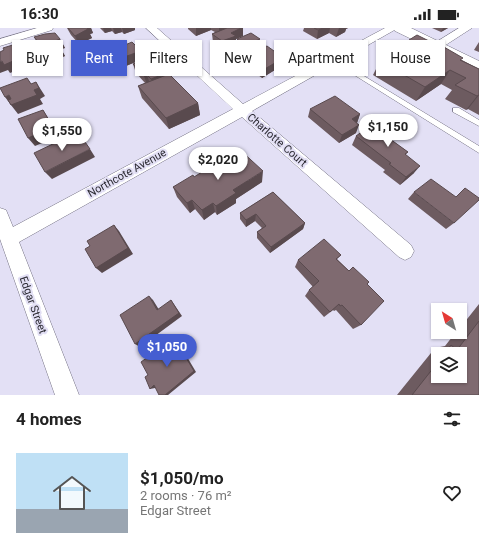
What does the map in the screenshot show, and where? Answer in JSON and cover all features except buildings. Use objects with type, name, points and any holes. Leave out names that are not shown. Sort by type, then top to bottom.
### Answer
[{"type":"main road","points":[[400,28],[425,40]]},
{"type":"main road","points":[[445,50],[479,67]]},
{"type":"street","points":[[0,33],[16,28]]},
{"type":"street","points":[[0,43],[48,28]]},
{"type":"street","name":"Charlotte Court","points":[[152,28],[242,110],[405,251]]},
{"type":"street","name":"Northcote Avenue","points":[[368,42],[393,28]]},
{"type":"street","points":[[445,41],[467,28]]},
{"type":"street","name":"Northcote Avenue","points":[[9,238],[305,76]]},
{"type":"street","name":"Edgar Street","points":[[0,215],[65,394]]},
{"type":"lane","points":[[360,76],[479,150]]},
{"type":"lane","points":[[456,110],[479,123]]}]
